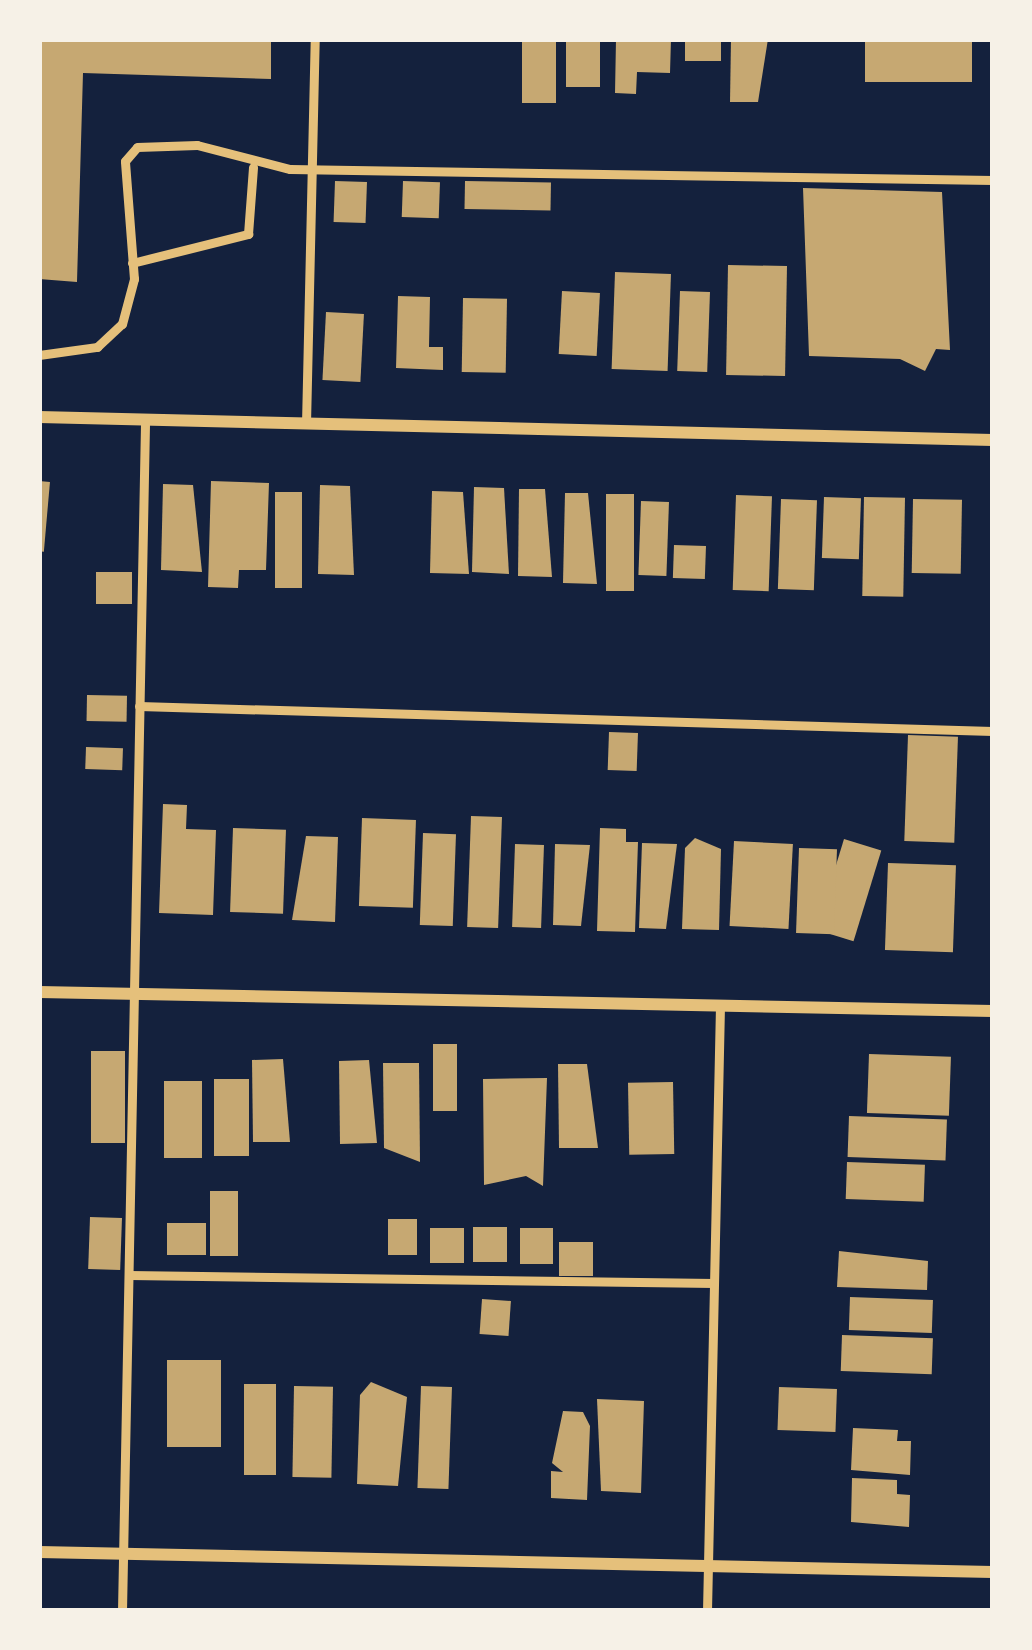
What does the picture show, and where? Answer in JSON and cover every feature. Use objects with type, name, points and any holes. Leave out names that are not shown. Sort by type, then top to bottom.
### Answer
[{"type":"street","points":[[39,417],[993,440]]},
{"type":"street","points":[[39,992],[993,1011]]},
{"type":"street","points":[[39,1552],[993,1572]]},
{"type":"lane","points":[[306,424],[314,39]]},
{"type":"lane","points":[[39,355],[114,335],[132,263],[130,150],[197,145],[253,166],[312,170],[993,180]]},
{"type":"lane","points":[[132,263],[248,233],[253,166]]},
{"type":"lane","points":[[122,1611],[145,420]]},
{"type":"lane","points":[[139,706],[993,731]]},
{"type":"lane","points":[[707,1611],[720,1006]]},
{"type":"lane","points":[[129,1275],[714,1283]]},
{"type":"building","points":[[39,39],[271,39],[271,79],[83,73],[77,282],[39,279]]},
{"type":"building","points":[[522,39],[556,39],[556,103],[522,103]]},
{"type":"building","points":[[566,39],[600,39],[600,87],[566,87]]},
{"type":"building","points":[[616,39],[671,39],[670,73],[637,72],[636,94],[615,93]]},
{"type":"building","points":[[685,39],[721,39],[721,61],[685,61]]},
{"type":"building","points":[[731,39],[768,39],[758,102],[730,102]]},
{"type":"building","points":[[865,39],[972,39],[972,82],[865,82]]},
{"type":"building","points":[[335,181],[367,182],[366,223],[334,222]]},
{"type":"building","points":[[403,181],[440,182],[439,218],[402,217]]},
{"type":"building","points":[[465,181],[551,183],[550,210],[465,209]]},
{"type":"building","points":[[803,188],[942,192],[950,350],[936,349],[925,371],[900,359],[809,356]]},
{"type":"building","points":[[728,265],[787,266],[785,376],[726,375]]},
{"type":"building","points":[[615,272],[671,274],[668,371],[612,369]]},
{"type":"building","points":[[562,291],[600,293],[597,356],[559,354]]},
{"type":"building","points":[[680,291],[710,292],[707,372],[677,371]]},
{"type":"building","points":[[398,296],[430,297],[429,347],[443,347],[443,370],[396,368]]},
{"type":"building","points":[[463,298],[507,299],[506,373],[462,372]]},
{"type":"building","points":[[326,312],[364,314],[360,382],[322,380]]},
{"type":"building","points":[[39,481],[50,482],[44,552],[39,551]]},
{"type":"building","points":[[211,481],[269,483],[266,570],[239,570],[238,588],[208,587]]},
{"type":"building","points":[[163,484],[193,485],[202,572],[161,570]]},
{"type":"building","points":[[320,485],[350,486],[354,575],[318,574]]},
{"type":"building","points":[[474,487],[504,488],[509,574],[472,572]]},
{"type":"building","points":[[519,489],[545,489],[552,577],[518,576]]},
{"type":"building","points":[[432,491],[463,492],[469,574],[430,573]]},
{"type":"building","points":[[275,492],[302,492],[302,588],[275,588]]},
{"type":"building","points":[[565,493],[588,493],[597,584],[563,583]]},
{"type":"building","points":[[606,494],[634,494],[634,591],[606,591]]},
{"type":"building","points":[[736,495],[772,496],[769,591],[733,590]]},
{"type":"building","points":[[824,497],[861,498],[859,559],[822,558]]},
{"type":"building","points":[[864,497],[905,498],[903,597],[862,596]]},
{"type":"building","points":[[781,499],[817,500],[814,590],[778,589]]},
{"type":"building","points":[[913,499],[962,500],[961,574],[912,573]]},
{"type":"building","points":[[641,501],[669,502],[666,576],[638,575]]},
{"type":"building","points":[[674,545],[706,546],[705,579],[673,578]]},
{"type":"building","points":[[96,572],[132,572],[132,604],[96,604]]},
{"type":"building","points":[[87,695],[127,696],[127,722],[87,721]]},
{"type":"building","points":[[609,732],[638,733],[637,771],[608,770]]},
{"type":"building","points":[[908,735],[958,737],[954,843],[904,841]]},
{"type":"building","points":[[86,747],[123,748],[122,770],[85,769]]},
{"type":"building","points":[[163,804],[187,805],[186,829],[216,830],[213,915],[159,913]]},
{"type":"building","points":[[471,816],[502,817],[498,928],[467,927]]},
{"type":"building","points":[[362,818],[416,820],[413,908],[359,906]]},
{"type":"building","points":[[233,828],[286,830],[283,914],[230,912]]},
{"type":"building","points":[[600,828],[626,829],[626,842],[638,842],[635,932],[597,931]]},
{"type":"building","points":[[423,833],[456,834],[453,926],[420,925]]},
{"type":"building","points":[[306,836],[338,837],[335,922],[292,920]]},
{"type":"building","points":[[695,838],[721,849],[719,930],[682,929],[685,848]]},
{"type":"building","points":[[844,839],[881,850],[854,941],[816,930]]},
{"type":"building","points":[[734,841],[793,844],[788,929],[730,926]]},
{"type":"building","points":[[642,843],[677,844],[666,929],[639,928]]},
{"type":"building","points":[[515,844],[544,845],[541,928],[512,927]]},
{"type":"building","points":[[555,844],[590,845],[581,926],[553,925]]},
{"type":"building","points":[[799,848],[837,849],[834,934],[796,933]]},
{"type":"building","points":[[888,863],[956,865],[953,952],[885,950]]},
{"type":"building","points":[[433,1044],[457,1044],[457,1111],[433,1111]]},
{"type":"building","points":[[91,1051],[125,1051],[125,1143],[91,1143]]},
{"type":"building","points":[[869,1054],[951,1057],[949,1116],[867,1113]]},
{"type":"building","points":[[283,1059],[290,1142],[253,1142],[252,1060]]},
{"type":"building","points":[[369,1060],[377,1143],[340,1144],[339,1061]]},
{"type":"building","points":[[383,1063],[419,1063],[420,1162],[384,1148]]},
{"type":"building","points":[[558,1064],[587,1064],[598,1148],[559,1148]]},
{"type":"building","points":[[547,1078],[543,1186],[526,1176],[484,1185],[483,1079]]},
{"type":"building","points":[[214,1079],[249,1079],[249,1156],[214,1156]]},
{"type":"building","points":[[164,1081],[202,1081],[202,1158],[164,1158]]},
{"type":"building","points":[[673,1082],[674,1154],[629,1155],[628,1083]]},
{"type":"building","points":[[849,1116],[947,1119],[946,1160],[848,1157]]},
{"type":"building","points":[[847,1162],[925,1165],[924,1202],[846,1199]]},
{"type":"building","points":[[210,1191],[238,1191],[238,1256],[210,1256]]},
{"type":"building","points":[[90,1217],[122,1218],[120,1270],[88,1269]]},
{"type":"building","points":[[388,1219],[417,1219],[417,1255],[388,1255]]},
{"type":"building","points":[[167,1223],[206,1223],[206,1255],[167,1255]]},
{"type":"building","points":[[473,1227],[507,1227],[507,1262],[473,1262]]},
{"type":"building","points":[[430,1228],[464,1228],[464,1263],[430,1263]]},
{"type":"building","points":[[520,1228],[553,1228],[553,1264],[520,1264]]},
{"type":"building","points":[[559,1242],[593,1242],[593,1276],[559,1276]]},
{"type":"building","points":[[839,1251],[928,1261],[927,1290],[837,1287]]},
{"type":"building","points":[[850,1297],[933,1300],[932,1333],[849,1330]]},
{"type":"building","points":[[482,1299],[511,1301],[508,1336],[480,1334]]},
{"type":"building","points":[[842,1335],[933,1338],[932,1374],[841,1371]]},
{"type":"building","points":[[167,1360],[221,1360],[221,1447],[167,1447]]},
{"type":"building","points":[[371,1382],[407,1397],[398,1486],[357,1484],[360,1395]]},
{"type":"building","points":[[244,1384],[276,1384],[276,1475],[244,1475]]},
{"type":"building","points":[[294,1386],[333,1387],[331,1478],[292,1477]]},
{"type":"building","points":[[421,1386],[452,1387],[448,1489],[417,1488]]},
{"type":"building","points":[[779,1387],[837,1389],[835,1432],[777,1430]]},
{"type":"building","points":[[597,1399],[644,1401],[641,1493],[601,1491]]},
{"type":"building","points":[[563,1411],[583,1412],[590,1426],[587,1500],[551,1498],[551,1471],[563,1472],[552,1463]]},
{"type":"building","points":[[853,1428],[898,1430],[897,1441],[911,1441],[910,1475],[851,1470]]},
{"type":"building","points":[[852,1478],[897,1480],[897,1494],[910,1495],[909,1527],[851,1522]]}]
